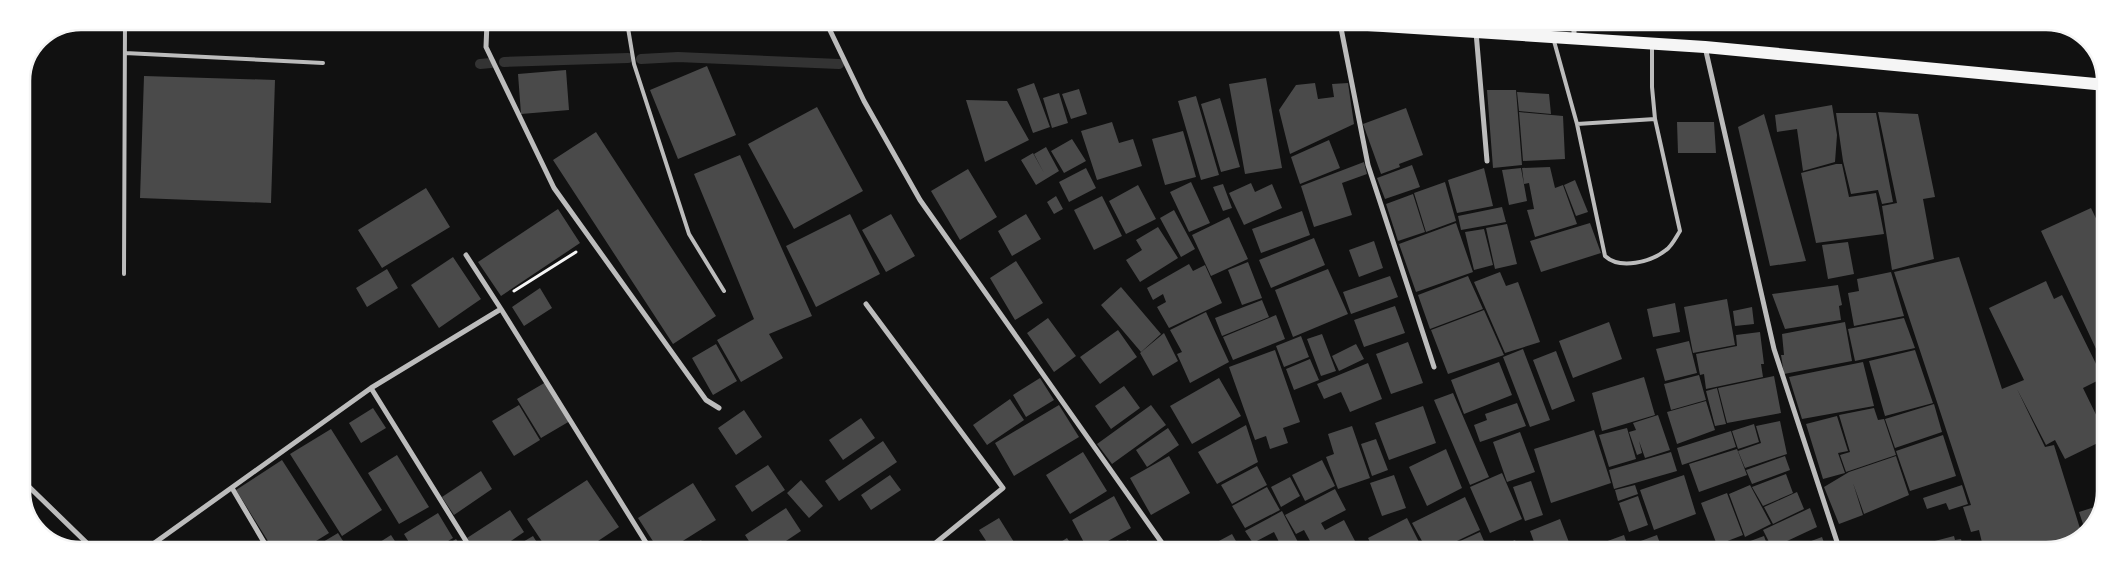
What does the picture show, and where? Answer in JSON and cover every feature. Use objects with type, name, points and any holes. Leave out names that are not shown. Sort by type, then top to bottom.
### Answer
[{"type":"main road","points":[[1445,30],[1705,47],[2097,84]]},
{"type":"street","points":[[487,30],[486,47],[554,188],[706,400],[719,408]]},
{"type":"street","points":[[830,30],[864,102],[920,200],[1161,542]]},
{"type":"street","points":[[1339,30],[1368,164],[1434,367]]},
{"type":"street","points":[[1574,30],[1574,38]]},
{"type":"street","points":[[1476,32],[1487,161]]},
{"type":"street","points":[[1705,47],[1774,349],[1837,542]]},
{"type":"street","points":[[466,255],[646,542]]},
{"type":"street","points":[[866,304],[1003,488],[937,542]]},
{"type":"street","points":[[156,542],[371,388],[501,309]]},
{"type":"street","points":[[371,388],[467,542]]},
{"type":"street","points":[[30,488],[86,542]]},
{"type":"street","points":[[232,488],[264,542]]},
{"type":"lane","points":[[124,274],[125,30]]},
{"type":"lane","points":[[628,30],[634,64],[689,234],[724,291]]},
{"type":"lane","points":[[1553,36],[1577,124],[1605,256],[1611,262],[1619,264],[1650,260],[1667,249],[1680,231],[1655,119],[1652,87],[1652,43]]},
{"type":"lane","points":[[125,53],[323,63]]},
{"type":"lane","points":[[1577,124],[1655,119]]},
{"type":"path","points":[[497,302],[592,242]]},
{"type":"building","points":[[707,66],[736,135],[678,159],[650,90]]},
{"type":"building","points":[[566,70],[569,110],[521,114],[518,74]]},
{"type":"building","points":[[144,76],[275,80],[271,203],[140,198]]},
{"type":"building","points":[[1266,78],[1282,168],[1245,174],[1229,84]]},
{"type":"building","points":[[1034,83],[1050,127],[1033,133],[1017,89]]},
{"type":"building","points":[[1315,83],[1318,99],[1334,97],[1332,84],[1348,83],[1354,124],[1290,154],[1279,110],[1296,85]]},
{"type":"building","points":[[1079,89],[1087,114],[1071,119],[1062,94]]},
{"type":"building","points":[[1487,90],[1516,90],[1522,165],[1493,168]]},
{"type":"building","points":[[1517,92],[1549,94],[1551,114],[1519,111]]},
{"type":"building","points":[[1059,93],[1068,123],[1052,128],[1043,98]]},
{"type":"building","points":[[1196,96],[1219,175],[1201,180],[1178,101]]},
{"type":"building","points":[[1220,98],[1240,167],[1221,172],[1201,104]]},
{"type":"building","points":[[966,100],[1007,101],[1029,140],[985,162]]},
{"type":"building","points":[[1832,105],[1837,135],[1835,162],[1803,171],[1797,129],[1777,132],[1775,115]]},
{"type":"building","points":[[817,107],[863,191],[794,229],[748,144]]},
{"type":"building","points":[[1406,108],[1423,155],[1399,164],[1400,167],[1381,174],[1363,124]]},
{"type":"building","points":[[1519,112],[1563,116],[1565,159],[1523,161]]},
{"type":"building","points":[[1878,112],[1918,114],[1935,197],[1923,199],[1934,259],[1892,270],[1882,206],[1897,203]]},
{"type":"building","points":[[1836,113],[1876,113],[1893,202],[1882,204],[1878,190],[1851,194],[1843,161]]},
{"type":"building","points":[[1764,114],[1806,261],[1770,266],[1738,127]]},
{"type":"building","points":[[1112,122],[1119,143],[1133,139],[1142,166],[1097,180],[1081,131]]},
{"type":"building","points":[[1677,122],[1714,122],[1716,153],[1678,153]]},
{"type":"building","points":[[1183,131],[1196,177],[1165,185],[1152,139]]},
{"type":"building","points":[[596,132],[716,316],[673,344],[553,160]]},
{"type":"building","points":[[1072,139],[1086,161],[1064,173],[1051,151]]},
{"type":"building","points":[[1329,140],[1340,168],[1300,184],[1291,157]]},
{"type":"building","points":[[1046,147],[1059,171],[1036,185],[1021,160],[1033,153],[1044,173],[1034,154]]},
{"type":"building","points":[[740,155],[812,316],[769,334],[783,358],[741,382],[717,340],[754,319],[694,174]]},
{"type":"building","points":[[1364,162],[1367,174],[1342,183],[1352,215],[1314,227],[1301,186]]},
{"type":"building","points":[[1842,164],[1849,197],[1876,193],[1884,234],[1816,243],[1801,173]]},
{"type":"building","points":[[1412,165],[1420,187],[1385,199],[1377,178]]},
{"type":"building","points":[[1550,167],[1555,188],[1563,185],[1577,224],[1535,237],[1527,210],[1534,209],[1529,183],[1524,184],[1522,168]]},
{"type":"building","points":[[1086,168],[1096,188],[1069,202],[1059,182]]},
{"type":"building","points":[[1484,168],[1493,206],[1457,213],[1448,180]]},
{"type":"building","points":[[1521,168],[1527,201],[1509,205],[1502,170]]},
{"type":"building","points":[[968,169],[997,217],[960,240],[931,191]]},
{"type":"building","points":[[1575,180],[1588,212],[1576,216],[1564,185]]},
{"type":"building","points":[[1191,182],[1210,223],[1189,232],[1170,192]]},
{"type":"building","points":[[1445,182],[1456,221],[1426,232],[1414,193]]},
{"type":"building","points":[[1251,183],[1255,192],[1272,184],[1282,208],[1244,225],[1229,193]]},
{"type":"building","points":[[1223,184],[1232,208],[1223,211],[1213,187]]},
{"type":"building","points":[[1138,185],[1156,219],[1126,234],[1109,201]]},
{"type":"building","points":[[426,188],[450,227],[382,268],[358,230]]},
{"type":"building","points":[[1413,194],[1425,232],[1398,241],[1386,204]]},
{"type":"building","points":[[1056,196],[1063,209],[1054,214],[1047,202]]},
{"type":"building","points":[[1102,196],[1122,236],[1094,250],[1074,210]]},
{"type":"building","points":[[1502,207],[1506,222],[1461,230],[1458,216]]},
{"type":"building","points":[[2091,208],[2097,220],[2097,351],[2041,231]]},
{"type":"building","points":[[558,209],[580,243],[501,296],[478,262]]},
{"type":"building","points":[[1174,210],[1195,249],[1181,257],[1160,218]]},
{"type":"building","points":[[1302,211],[1310,235],[1261,253],[1252,229]]},
{"type":"building","points":[[850,214],[880,274],[816,307],[786,246]]},
{"type":"building","points":[[891,214],[915,256],[886,272],[862,230]]},
{"type":"building","points":[[1026,214],[1041,239],[1012,256],[998,231]]},
{"type":"building","points":[[1229,217],[1248,259],[1211,276],[1192,235]]},
{"type":"building","points":[[1456,223],[1473,272],[1416,292],[1399,244]]},
{"type":"building","points":[[1590,223],[1601,253],[1541,272],[1530,241]]},
{"type":"building","points":[[1507,224],[1517,264],[1495,269],[1486,228]]},
{"type":"building","points":[[1158,227],[1178,258],[1140,282],[1126,260],[1142,250],[1136,240]]},
{"type":"building","points":[[1484,229],[1493,265],[1474,270],[1465,232]]},
{"type":"building","points":[[1314,238],[1325,265],[1271,288],[1259,260]]},
{"type":"building","points":[[1374,241],[1383,268],[1359,277],[1349,250]]},
{"type":"building","points":[[1848,242],[1854,274],[1828,279],[1822,245]]},
{"type":"building","points":[[453,257],[481,299],[439,328],[411,285]]},
{"type":"building","points":[[1959,257],[2002,389],[2024,380],[1989,308],[2046,281],[2054,299],[2062,295],[2097,366],[2097,381],[2083,388],[2097,417],[2097,443],[2065,459],[2055,440],[2046,445],[2017,389],[2045,447],[2054,445],[2080,528],[2077,531],[2052,542],[1982,542],[1979,530],[1971,532],[1963,507],[1971,505],[1894,272]]},
{"type":"building","points":[[1016,261],[1043,303],[1015,320],[990,278]]},
{"type":"building","points":[[1248,262],[1262,298],[1242,305],[1228,270]]},
{"type":"building","points":[[1189,264],[1193,271],[1205,265],[1222,303],[1169,328],[1157,307],[1166,302],[1163,294],[1153,300],[1147,288]]},
{"type":"building","points":[[387,269],[398,288],[367,307],[356,288]]},
{"type":"building","points":[[1328,269],[1348,314],[1293,337],[1275,290]]},
{"type":"building","points":[[1500,272],[1506,286],[1518,282],[1540,342],[1505,353],[1474,282]]},
{"type":"building","points":[[1891,272],[1904,316],[1854,326],[1848,293],[1859,291],[1857,279]]},
{"type":"building","points":[[1390,276],[1398,297],[1351,314],[1343,292]]},
{"type":"building","points":[[1468,276],[1483,309],[1430,329],[1418,295]]},
{"type":"building","points":[[1838,285],[1842,305],[1839,306],[1841,320],[1785,329],[1772,294]]},
{"type":"building","points":[[1121,287],[1161,334],[1141,352],[1101,305]]},
{"type":"building","points":[[540,288],[552,308],[524,326],[512,307]]},
{"type":"building","points":[[1727,299],[1735,345],[1693,353],[1684,307]]},
{"type":"building","points":[[1262,300],[1269,317],[1222,336],[1215,318]]},
{"type":"building","points":[[1675,303],[1680,332],[1653,337],[1647,309]]},
{"type":"building","points":[[1395,306],[1405,333],[1364,347],[1354,320]]},
{"type":"building","points":[[1752,307],[1754,324],[1735,326],[1733,311]]},
{"type":"building","points":[[1484,310],[1504,355],[1448,374],[1431,330]]},
{"type":"building","points":[[1206,312],[1229,362],[1190,383],[1177,354],[1182,352],[1170,330]]},
{"type":"building","points":[[1276,315],[1285,339],[1233,360],[1223,337]]},
{"type":"building","points":[[1048,318],[1076,356],[1054,372],[1027,333]]},
{"type":"building","points":[[1904,318],[1915,348],[1855,361],[1848,329]]},
{"type":"building","points":[[1609,322],[1622,359],[1573,378],[1559,341]]},
{"type":"building","points":[[1845,322],[1852,361],[1784,374],[1781,355],[1784,355],[1782,334]]},
{"type":"building","points":[[1118,330],[1137,357],[1100,384],[1080,357]]},
{"type":"building","points":[[1760,332],[1764,364],[1761,364],[1763,377],[1706,389],[1704,374],[1700,375],[1696,354],[1737,346],[1736,335]]},
{"type":"building","points":[[1164,333],[1178,361],[1153,376],[1140,353]]},
{"type":"building","points":[[1322,334],[1336,371],[1321,376],[1307,339]]},
{"type":"building","points":[[1301,336],[1309,357],[1284,367],[1276,346]]},
{"type":"building","points":[[1689,341],[1697,373],[1665,381],[1656,349]]},
{"type":"building","points":[[1408,342],[1423,383],[1391,394],[1376,354]]},
{"type":"building","points":[[716,344],[737,381],[713,395],[692,358]]},
{"type":"building","points":[[1356,344],[1364,359],[1339,371],[1332,356]]},
{"type":"building","points":[[1523,349],[1550,420],[1530,427],[1503,357]]},
{"type":"building","points":[[1275,350],[1300,422],[1283,428],[1288,443],[1270,449],[1266,436],[1255,440],[1229,367]]},
{"type":"building","points":[[1915,350],[1933,403],[1885,416],[1869,361]]},
{"type":"building","points":[[1556,351],[1575,401],[1552,410],[1533,360]]},
{"type":"building","points":[[1310,359],[1319,380],[1294,390],[1286,369]]},
{"type":"building","points":[[1499,362],[1512,395],[1464,414],[1451,380]]},
{"type":"building","points":[[1863,362],[1874,406],[1802,419],[1789,377]]},
{"type":"building","points":[[1368,363],[1382,399],[1350,412],[1341,392],[1324,399],[1317,384]]},
{"type":"building","points":[[1699,375],[1706,400],[1671,410],[1664,384]]},
{"type":"building","points":[[1774,376],[1781,413],[1727,423],[1718,388]]},
{"type":"building","points":[[1644,377],[1655,415],[1602,431],[1592,393]]},
{"type":"building","points":[[1040,378],[1054,400],[1026,417],[1013,395]]},
{"type":"building","points":[[1219,378],[1241,416],[1192,444],[1170,406]]},
{"type":"building","points":[[546,382],[570,421],[541,438],[517,399]]},
{"type":"building","points":[[1124,386],[1140,408],[1111,429],[1095,406]]},
{"type":"building","points":[[1717,388],[1726,424],[1715,426],[1706,391]]},
{"type":"building","points":[[1453,393],[1489,477],[1470,485],[1434,400]]},
{"type":"building","points":[[1010,399],[1024,420],[987,445],[973,425]]},
{"type":"building","points":[[1706,401],[1715,430],[1677,444],[1667,412]]},
{"type":"building","points":[[1517,403],[1526,426],[1480,442],[1474,425],[1487,420],[1485,414]]},
{"type":"building","points":[[1934,404],[1942,432],[1895,448],[1885,419]]},
{"type":"building","points":[[519,405],[540,440],[514,456],[492,421]]},
{"type":"building","points":[[1059,405],[1079,437],[1014,476],[995,443]]},
{"type":"building","points":[[1151,405],[1166,425],[1112,464],[1097,444]]},
{"type":"building","points":[[1423,406],[1436,443],[1389,460],[1375,423]]},
{"type":"building","points":[[373,408],[386,428],[361,443],[349,423]]},
{"type":"building","points":[[1874,408],[1878,420],[1884,419],[1896,455],[1846,472],[1840,455],[1850,452],[1839,415]]},
{"type":"building","points":[[744,410],[762,437],[736,455],[718,428]]},
{"type":"building","points":[[1658,415],[1670,450],[1645,458],[1639,441],[1642,453],[1637,455],[1629,432],[1636,430],[1633,423]]},
{"type":"building","points":[[1837,416],[1848,451],[1838,453],[1845,473],[1823,479],[1806,424]]},
{"type":"building","points":[[861,418],[875,438],[843,460],[829,440]]},
{"type":"building","points":[[1780,421],[1787,454],[1745,468],[1738,451],[1761,443],[1756,426]]},
{"type":"building","points":[[1754,424],[1759,442],[1738,449],[1732,431]]},
{"type":"building","points":[[1246,425],[1258,462],[1217,484],[1198,452]]},
{"type":"building","points":[[1352,426],[1370,478],[1338,489],[1326,457],[1334,454],[1328,434]]},
{"type":"building","points":[[1168,428],[1179,445],[1147,467],[1136,450]]},
{"type":"building","points":[[1627,428],[1636,459],[1609,467],[1599,435]]},
{"type":"building","points":[[331,429],[382,510],[342,536],[290,454]]},
{"type":"building","points":[[1594,430],[1611,483],[1551,503],[1534,449]]},
{"type":"building","points":[[1731,431],[1736,447],[1682,465],[1677,448]]},
{"type":"building","points":[[1520,432],[1535,472],[1507,482],[1493,442]]},
{"type":"building","points":[[1943,435],[1956,476],[1910,491],[1896,451]]},
{"type":"building","points":[[1376,439],[1388,470],[1372,476],[1361,444]]},
{"type":"building","points":[[883,441],[897,462],[839,501],[825,481]]},
{"type":"building","points":[[1446,449],[1462,488],[1427,506],[1409,467]]},
{"type":"building","points":[[1737,449],[1747,475],[1699,492],[1689,464]]},
{"type":"building","points":[[1083,452],[1107,491],[1070,514],[1046,475]]},
{"type":"building","points":[[1671,452],[1677,471],[1614,489],[1609,470]]},
{"type":"building","points":[[397,455],[429,507],[399,524],[368,473]]},
{"type":"building","points":[[1169,456],[1190,493],[1151,515],[1130,478]]},
{"type":"building","points":[[1785,456],[1790,470],[1752,484],[1746,470]]},
{"type":"building","points":[[1896,456],[1909,495],[1864,514],[1853,483],[1863,515],[1839,524],[1824,487],[1849,472]]},
{"type":"building","points":[[282,460],[329,533],[314,542],[269,542],[236,490]]},
{"type":"building","points":[[1322,460],[1335,486],[1305,501],[1292,475]]},
{"type":"building","points":[[768,465],[785,490],[752,512],[735,486]]},
{"type":"building","points":[[1257,466],[1267,485],[1232,504],[1221,485]]},
{"type":"building","points":[[481,471],[492,489],[454,515],[442,497]]},
{"type":"building","points":[[1502,473],[1522,519],[1490,533],[1470,487]]},
{"type":"building","points":[[1786,474],[1793,493],[1763,506],[1752,487]]},
{"type":"building","points":[[890,475],[901,490],[871,510],[861,495]]},
{"type":"building","points":[[1394,475],[1406,508],[1382,516],[1370,483]]},
{"type":"building","points":[[1684,475],[1696,514],[1654,530],[1640,490]]},
{"type":"building","points":[[1290,477],[1300,496],[1281,507],[1271,487]]},
{"type":"building","points":[[587,480],[619,527],[596,542],[542,542],[527,519]]},
{"type":"building","points":[[801,480],[823,506],[809,518],[787,493]]},
{"type":"building","points":[[1531,481],[1543,515],[1525,521],[1513,487]]},
{"type":"building","points":[[693,483],[716,520],[681,542],[653,542],[638,518]]},
{"type":"building","points":[[1635,485],[1638,494],[1618,501],[1615,490]]},
{"type":"building","points":[[1750,485],[1771,524],[1745,537],[1729,494]]},
{"type":"building","points":[[1962,485],[1968,504],[1949,510],[1946,503],[1927,509],[1923,498]]},
{"type":"building","points":[[1267,487],[1280,510],[1245,528],[1232,506]]},
{"type":"building","points":[[1335,489],[1346,510],[1321,523],[1325,530],[1344,520],[1355,541],[1308,542],[1310,541],[1304,530],[1296,534],[1285,515]]},
{"type":"building","points":[[1797,492],[1804,509],[1773,524],[1764,507]]},
{"type":"building","points":[[1727,493],[1743,535],[1725,542],[1716,542],[1701,503]]},
{"type":"building","points":[[1114,496],[1131,528],[1106,542],[1084,542],[1072,520]]},
{"type":"building","points":[[1638,496],[1648,525],[1629,532],[1619,503]]},
{"type":"building","points":[[1465,497],[1480,530],[1455,542],[1423,542],[1412,523]]},
{"type":"building","points":[[2094,507],[2083,525],[2079,512]]},
{"type":"building","points":[[786,508],[801,531],[784,542],[750,542],[745,535]]},
{"type":"building","points":[[1810,508],[1817,527],[1785,542],[1769,542],[1763,530]]},
{"type":"building","points":[[510,510],[524,532],[509,542],[470,542],[467,538]]},
{"type":"building","points":[[1282,511],[1298,542],[1279,542],[1274,532],[1252,542],[1245,531]]},
{"type":"building","points":[[438,513],[453,538],[446,542],[409,542],[404,534]]},
{"type":"building","points":[[999,518],[1014,542],[987,542],[979,530]]},
{"type":"building","points":[[1407,518],[1419,542],[1370,542],[1368,538]]},
{"type":"building","points":[[1560,519],[1569,542],[1534,542],[1530,531]]},
{"type":"building","points":[[1480,532],[1484,542],[1458,542]]},
{"type":"building","points":[[338,533],[344,542],[323,542]]},
{"type":"building","points":[[1232,534],[1236,542],[1217,542]]},
{"type":"building","points":[[391,535],[396,542],[380,542]]},
{"type":"building","points":[[1624,535],[1626,542],[1605,542]]},
{"type":"building","points":[[1657,535],[1660,542],[1638,542]]},
{"type":"building","points":[[533,536],[537,542],[523,542]]},
{"type":"building","points":[[1764,536],[1766,542],[1748,542]]},
{"type":"building","points":[[1954,536],[1955,540],[1961,539],[1962,542],[1931,542]]},
{"type":"building","points":[[1822,537],[1824,542],[1809,542]]},
{"type":"building","points":[[1067,538],[1070,542],[1061,542]]},
{"type":"waterway","points":[[641,59],[678,57],[839,64]]},
{"type":"waterway","points":[[504,62],[628,58]]},
{"type":"waterway","points":[[480,64],[491,63]]}]
